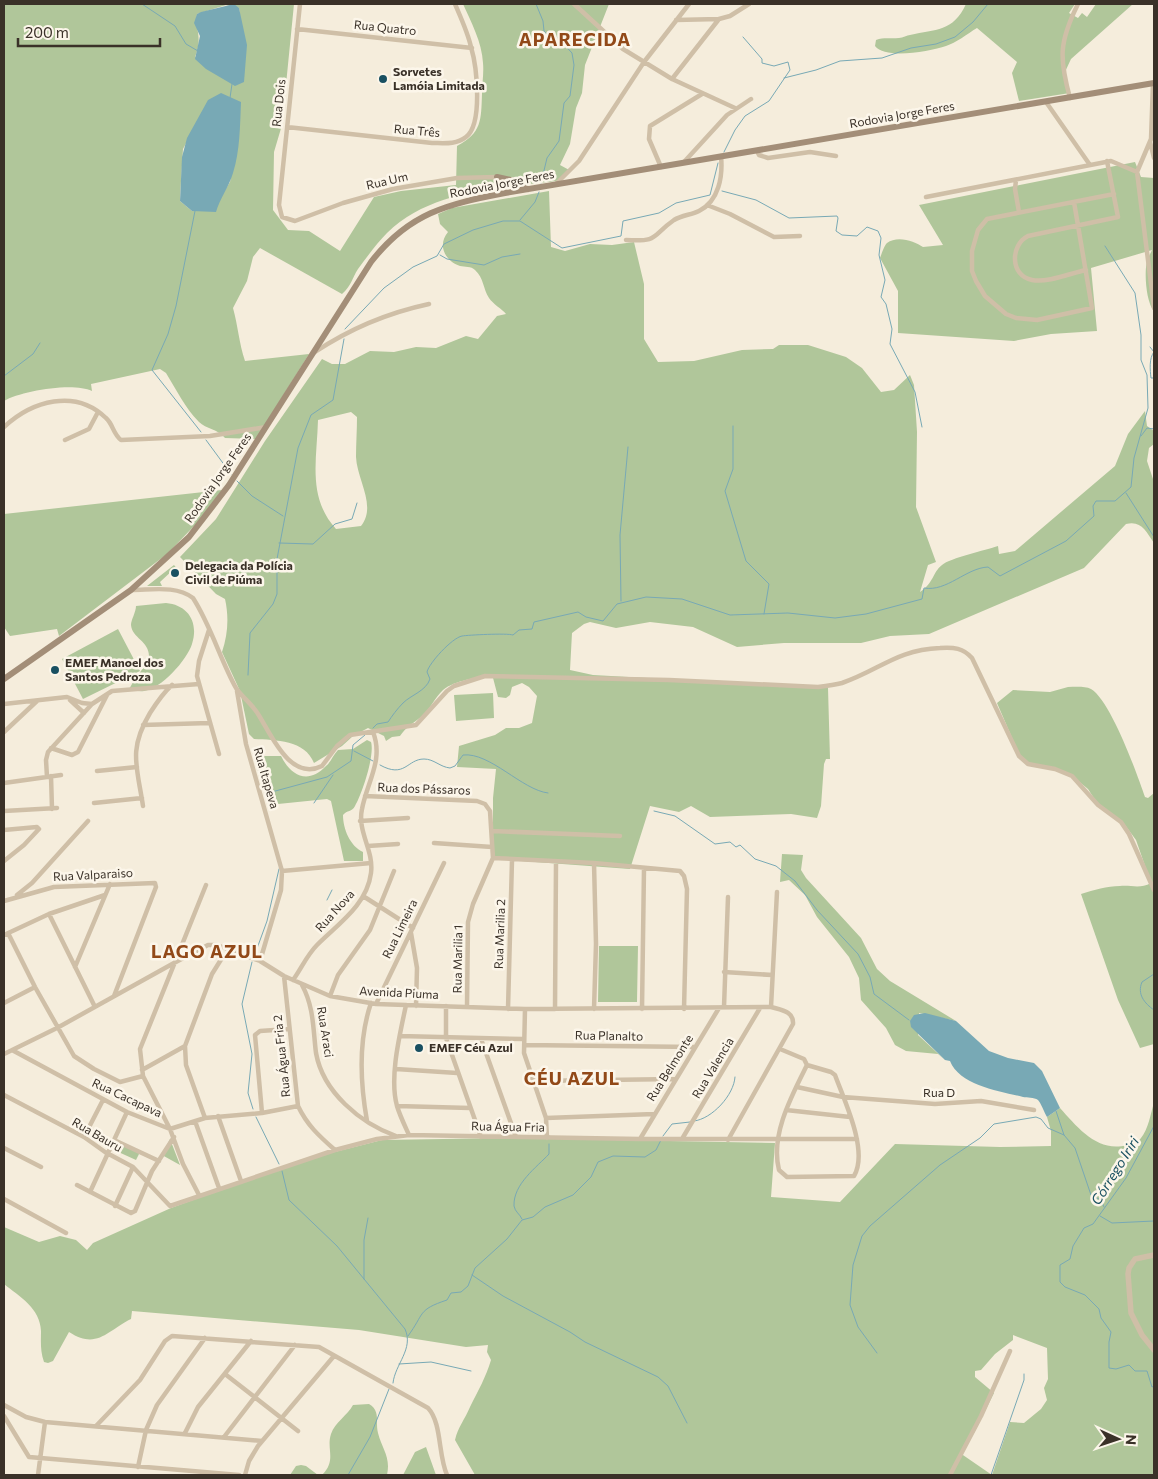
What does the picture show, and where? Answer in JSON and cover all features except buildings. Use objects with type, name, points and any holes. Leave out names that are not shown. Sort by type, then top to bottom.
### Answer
[{"type":"main road","name":"Rodovia Jorge Feres","points":[[6,675],[131,590],[176,551],[201,523],[266,427],[371,262],[396,233],[413,221],[439,208],[505,193],[1154,83]]},
{"type":"main road","points":[[496,177],[515,181],[528,189]]},
{"type":"street","name":"Rua Dois","points":[[279,205],[300,4]]},
{"type":"street","name":"Rua Três","points":[[287,127],[432,143],[460,141],[471,131],[476,116],[472,48],[455,4]]},
{"type":"street","points":[[574,4],[613,43],[672,79],[735,108]]},
{"type":"street","points":[[555,185],[580,161],[644,62],[689,4]]},
{"type":"street","points":[[676,20],[719,19],[730,16],[749,4]]},
{"type":"street","points":[[1070,98],[1062,66],[1062,50],[1072,16],[1078,4]]},
{"type":"street","points":[[672,79],[719,19]]},
{"type":"street","name":"Rua Quatro","points":[[297,29],[472,48]]},
{"type":"street","points":[[1154,83],[1150,142],[1154,158]]},
{"type":"street","points":[[660,167],[650,139],[650,126],[702,94]]},
{"type":"street","points":[[683,163],[735,108],[751,99]]},
{"type":"street","points":[[1046,102],[1090,165]]},
{"type":"street","points":[[1150,142],[1136,172],[1154,308]]},
{"type":"street","points":[[757,151],[759,155],[768,158],[810,152],[836,156]]},
{"type":"street","points":[[626,240],[653,239],[674,221],[700,211],[707,205],[720,184],[722,171],[721,156]]},
{"type":"street","points":[[926,197],[1107,161],[1117,161],[1136,172]]},
{"type":"street","points":[[1086,270],[1042,280],[1032,280],[1022,274],[1014,260],[1016,248],[1021,239],[1028,236],[1118,217],[1107,161]]},
{"type":"street","points":[[496,177],[505,193]]},
{"type":"street","name":"Rua Um","points":[[279,205],[282,217],[295,221],[343,203],[393,189],[457,178],[496,177]]},
{"type":"street","points":[[1016,180],[1015,189],[1019,212]]},
{"type":"street","points":[[1074,202],[1092,304],[1091,310],[1037,320],[1016,318],[996,308],[985,296],[972,271],[971,262],[975,239],[983,223],[988,219],[1019,212],[1114,194]]},
{"type":"street","points":[[707,205],[730,214],[774,237],[800,236]]},
{"type":"street","points":[[312,354],[348,332],[376,319],[429,304]]},
{"type":"street","points":[[4,427],[25,411],[58,400],[78,401],[98,412],[108,420],[114,434],[120,440],[210,436],[266,427]]},
{"type":"street","points":[[65,440],[89,429],[98,412]]},
{"type":"street","points":[[131,590],[166,589],[186,593],[199,607],[237,689],[257,712],[278,748],[293,762],[309,769],[322,766],[336,746],[350,735],[411,727],[454,686],[485,676],[669,680],[818,687],[841,684],[907,652],[954,647],[967,652],[972,658],[1019,756],[1028,764],[1055,769],[1072,776],[1098,805],[1121,822],[1129,834],[1154,890]]},
{"type":"street","points":[[209,630],[197,667],[199,684],[219,754]]},
{"type":"street","points":[[4,811],[55,808],[46,756],[51,748],[92,704],[108,693],[121,690],[199,684]]},
{"type":"street","points":[[143,806],[137,767],[136,742],[143,725],[160,698],[172,685]]},
{"type":"street","name":"Rua Itapeva","points":[[237,689],[246,744],[282,871],[281,890],[260,960]]},
{"type":"street","points":[[51,748],[72,755],[78,752],[108,693]]},
{"type":"street","points":[[4,704],[67,697],[82,703],[92,704]]},
{"type":"street","points":[[67,697],[84,713]]},
{"type":"street","points":[[4,732],[38,701]]},
{"type":"street","points":[[143,725],[209,723]]},
{"type":"street","name":"Rua Nova","points":[[293,980],[316,946],[344,920],[363,896],[370,881],[371,863],[360,821],[365,796],[377,761],[378,745],[374,732]]},
{"type":"street","points":[[97,770],[137,767]]},
{"type":"street","points":[[4,783],[61,775]]},
{"type":"street","name":"Rua dos Pássaros","points":[[365,796],[482,802],[490,811],[493,858]]},
{"type":"street","points":[[94,803],[142,798]]},
{"type":"street","points":[[360,821],[408,818]]},
{"type":"street","points":[[14,897],[32,883],[88,821]]},
{"type":"street","points":[[4,830],[39,828],[24,845],[4,860]]},
{"type":"street","points":[[492,831],[620,836]]},
{"type":"street","points":[[434,843],[492,847]]},
{"type":"street","points":[[368,846],[398,844]]},
{"type":"street","points":[[493,858],[594,863],[680,872],[684,876],[687,889],[684,1009]]},
{"type":"street","name":"Rua Marilia 1","points":[[467,1006],[468,922],[473,904],[493,858]]},
{"type":"street","name":"Rua Marilia 2","points":[[508,1009],[512,860]]},
{"type":"street","points":[[555,1009],[556,862]]},
{"type":"street","points":[[282,871],[371,863]]},
{"type":"street","name":"Rua Limeira","points":[[367,1121],[361,1066],[364,1032],[373,1004],[412,930],[444,863]]},
{"type":"street","points":[[594,863],[596,944],[594,1009]]},
{"type":"street","points":[[642,1009],[644,868]]},
{"type":"street","points":[[330,996],[338,975],[370,930],[394,871]]},
{"type":"street","name":"Rua Valparaiso","points":[[4,902],[14,897],[54,887],[155,883],[156,887],[114,996]]},
{"type":"street","points":[[75,967],[110,884]]},
{"type":"street","points":[[206,885],[140,1050],[143,1076],[170,1130],[205,1118],[262,1113],[298,1106]]},
{"type":"street","points":[[728,1140],[793,1024],[789,1013],[771,1007],[777,892]]},
{"type":"street","points":[[105,895],[49,914],[6,934],[74,1056],[120,1082],[143,1076]]},
{"type":"street","points":[[363,896],[412,930],[417,968],[416,1006]]},
{"type":"street","points":[[721,1008],[728,896]]},
{"type":"street","points":[[49,914],[95,1007]]},
{"type":"street","name":"Avenida Piuma","points":[[4,1054],[57,1028],[174,963],[208,946],[217,944],[260,960],[284,976],[330,996],[373,1004],[508,1009],[771,1007]]},
{"type":"street","points":[[205,1118],[186,1064],[185,1046],[212,974],[222,958],[235,950]]},
{"type":"street","points":[[724,972],[772,975]]},
{"type":"street","name":"Rua Água Fria 2","points":[[284,976],[288,1029],[298,1106],[304,1120],[315,1133],[335,1150]]},
{"type":"street","name":"Rua Araci","points":[[302,985],[311,1005],[317,1055],[324,1076],[346,1106],[367,1121],[398,1136]]},
{"type":"street","points":[[4,1004],[35,988]]},
{"type":"street","points":[[406,1005],[396,1069],[397,1106],[409,1135]]},
{"type":"street","points":[[446,1006],[446,1038],[481,1137]]},
{"type":"street","name":"Rua Belmonte","points":[[640,1140],[695,1047],[721,1008]]},
{"type":"street","name":"Rua Valencia","points":[[682,1139],[760,1008]]},
{"type":"street","points":[[525,1009],[524,1053],[546,1118],[547,1138]]},
{"type":"street","points":[[262,1113],[254,1041],[257,1032],[288,1029]]},
{"type":"street","name":"Rua Planalto","points":[[400,1036],[695,1047]]},
{"type":"street","points":[[481,1039],[516,1137]]},
{"type":"street","points":[[142,1070],[185,1046]]},
{"type":"street","points":[[780,1049],[804,1059],[807,1065],[835,1075],[857,1139],[856,1172],[854,1176],[846,1178],[787,1177],[782,1175],[778,1168],[778,1140],[786,1110],[807,1065]]},
{"type":"street","name":"Rua Cacapava","points":[[12,1050],[102,1100],[170,1130],[183,1164],[199,1195]]},
{"type":"street","points":[[396,1069],[458,1073]]},
{"type":"street","points":[[532,1081],[676,1079]]},
{"type":"street","name":"Rua D","points":[[796,1087],[843,1097],[935,1104],[981,1101],[1034,1110]]},
{"type":"street","name":"Rua Bauru","points":[[4,1095],[84,1137],[108,1154],[133,1167],[148,1180],[170,1206]]},
{"type":"street","points":[[84,1137],[102,1100]]},
{"type":"street","points":[[397,1106],[470,1108]]},
{"type":"street","points":[[786,1110],[850,1117]]},
{"type":"street","points":[[90,1192],[127,1112]]},
{"type":"street","points":[[546,1118],[654,1114]]},
{"type":"street","points":[[218,1116],[241,1181]]},
{"type":"street","points":[[195,1121],[219,1188]]},
{"type":"street","name":"Rua Água Fria","points":[[170,1206],[335,1150],[398,1136],[640,1140],[857,1139]]},
{"type":"street","points":[[77,1185],[131,1213],[135,1211],[158,1161],[174,1138]]},
{"type":"street","points":[[114,1140],[158,1161]]},
{"type":"street","points":[[4,1148],[41,1166]]},
{"type":"street","points":[[115,1206],[133,1167]]},
{"type":"street","points":[[4,1199],[66,1233]]},
{"type":"street","points":[[1154,1255],[1135,1259],[1129,1268],[1128,1274],[1131,1313],[1142,1335],[1154,1350]]},
{"type":"street","points":[[96,1426],[140,1380],[167,1339],[175,1335],[319,1347],[430,1410],[435,1418],[440,1454],[447,1475]]},
{"type":"street","points":[[138,1467],[146,1430],[166,1390],[205,1338]]},
{"type":"street","points":[[185,1433],[198,1407],[251,1342]]},
{"type":"street","points":[[224,1437],[295,1345]]},
{"type":"street","points":[[950,1475],[981,1416],[1010,1351]]},
{"type":"street","points":[[245,1475],[252,1456],[262,1441],[334,1356]]},
{"type":"street","points":[[226,1374],[298,1431]]},
{"type":"street","points":[[4,1405],[19,1414],[45,1422],[262,1441]]},
{"type":"street","points":[[4,1416],[26,1456],[40,1459],[239,1475]]},
{"type":"street","points":[[38,1475],[45,1422]]},
{"type":"green space","points":[[4,4],[294,4],[282,125],[274,152],[273,210],[288,230],[309,231],[340,251],[374,197],[401,191],[456,185],[457,146],[476,131],[481,111],[483,75],[481,47],[463,4],[609,4],[585,65],[582,93],[576,108],[570,144],[560,165],[571,171],[562,178],[563,180],[494,188],[447,199],[426,207],[405,218],[387,233],[358,269],[350,285],[342,294],[260,248],[253,257],[247,281],[233,308],[245,361],[309,354],[256,439],[225,438],[202,424],[185,405],[166,373],[160,369],[91,384],[92,391],[73,387],[47,389],[22,394],[4,401]],"holes":[[[226,5],[239,8],[241,24],[195,57],[199,39],[197,14]],[[194,128],[239,131],[230,182],[220,198],[192,211],[180,201],[180,197],[183,149]]]},
{"type":"green space","points":[[966,4],[1075,4],[1069,13],[1078,18],[1082,13],[1087,17],[1096,4],[1133,4],[1071,59],[1064,74],[1070,93],[1019,101],[1012,73],[1017,62],[977,28],[950,45],[930,50],[888,53],[875,46],[876,40],[879,39],[900,38],[943,28],[955,20]]},
{"type":"green space","points":[[1135,162],[1141,177],[1154,178],[1154,311],[1147,294],[1146,280],[1147,261],[1152,250],[1091,268],[1097,331],[1051,334],[1014,341],[898,333],[898,291],[880,258],[885,246],[896,239],[911,241],[923,247],[943,245],[919,205]]},
{"type":"green space","points":[[549,191],[551,247],[565,251],[590,244],[612,245],[634,242],[644,284],[644,339],[658,362],[694,361],[742,350],[773,349],[779,345],[808,345],[846,357],[862,368],[881,392],[894,390],[910,375],[914,385],[917,432],[916,507],[936,562],[928,565],[920,592],[925,589],[939,568],[946,562],[998,546],[999,554],[1015,551],[1115,466],[1128,434],[1145,411],[1147,426],[1154,431],[1154,444],[1149,448],[1147,461],[1154,482],[1154,543],[1146,531],[1139,525],[1126,524],[1084,568],[929,634],[890,636],[861,643],[784,643],[737,647],[693,627],[650,622],[616,628],[590,622],[584,624],[572,633],[570,670],[593,675],[828,688],[830,759],[826,759],[824,764],[821,806],[817,818],[791,814],[710,817],[691,806],[679,812],[650,806],[630,869],[493,859],[493,798],[496,769],[457,767],[459,746],[495,735],[506,728],[519,728],[532,723],[537,696],[529,687],[522,683],[512,687],[510,695],[506,698],[498,697],[492,674],[460,682],[443,690],[424,714],[400,736],[392,737],[386,741],[384,736],[368,728],[314,763],[310,755],[297,746],[280,741],[254,739],[249,734],[240,691],[222,652],[227,626],[225,599],[216,594],[180,557],[216,519],[265,441],[322,359],[332,364],[345,364],[370,351],[394,352],[416,347],[436,348],[466,336],[478,339],[497,316],[506,314],[489,298],[480,276],[475,270],[455,264],[444,252],[443,242],[448,232],[440,224],[438,214],[452,208]],"holes":[[[351,412],[357,417],[356,457],[367,501],[367,510],[361,526],[336,529],[327,517],[317,491],[318,420]]]},
{"type":"green space","points":[[222,490],[196,524],[167,554],[59,636],[57,629],[10,636],[4,627],[4,514]]},
{"type":"green space","points":[[174,565],[178,570],[176,572],[174,569],[160,582],[162,586],[147,586]]},
{"type":"green space","points":[[166,603],[180,607],[190,616],[194,629],[192,644],[185,658],[158,685],[144,691],[129,690],[149,656],[144,643],[132,629],[131,623],[136,606]]},
{"type":"green space","points":[[118,629],[140,671],[83,699],[62,659]]},
{"type":"green space","points":[[1068,687],[1089,688],[1099,696],[1115,722],[1145,797],[1148,798],[1154,793],[1154,1044],[1140,1048],[1118,1000],[1081,894],[1110,887],[1140,886],[1151,883],[1136,840],[1122,821],[1101,809],[1088,789],[1071,775],[1022,761],[997,703],[1013,690],[1050,692]]},
{"type":"green space","points":[[493,693],[494,718],[456,721],[454,695]]},
{"type":"green space","points":[[367,740],[371,742],[372,748],[370,765],[364,784],[354,808],[343,815],[344,826],[348,836],[354,846],[363,852],[363,861],[344,861],[331,801],[327,799],[278,804],[268,803],[255,761],[260,756],[281,756],[290,769],[300,776],[313,775],[328,764],[338,750],[353,749]]},
{"type":"green space","points":[[782,854],[803,855],[801,870],[806,878],[861,938],[877,969],[890,981],[956,1021],[919,1013],[918,1035],[945,1060],[938,1054],[906,1051],[895,1045],[886,1028],[861,1000],[859,978],[849,957],[817,917],[805,895],[789,880],[780,882]]},
{"type":"green space","points":[[599,946],[638,946],[637,1002],[598,1002]]},
{"type":"green space","points":[[1154,1102],[1154,1475],[992,1475],[475,1475],[455,1440],[489,1366],[491,1360],[487,1352],[488,1345],[466,1347],[359,1330],[132,1311],[131,1319],[102,1337],[87,1339],[69,1332],[53,1361],[48,1363],[44,1362],[43,1358],[40,1323],[37,1316],[28,1304],[4,1284],[4,1227],[39,1242],[60,1236],[76,1240],[87,1250],[93,1243],[171,1208],[303,1160],[382,1140],[505,1138],[775,1143],[771,1197],[840,1202],[895,1144],[1000,1147],[1051,1146],[1051,1131],[1047,1117],[1060,1108],[1089,1137],[1098,1142],[1117,1147],[1137,1142],[1140,1139],[1147,1126]],"holes":[[[1013,1335],[1047,1348],[1048,1379],[1044,1388],[1047,1400],[1041,1409],[1024,1423],[1010,1422],[992,1475],[960,1453],[974,1433],[994,1393],[975,1377],[975,1371],[981,1370],[995,1354],[1013,1340]]]},
{"type":"green space","points":[[170,1139],[180,1165],[162,1155]]},
{"type":"green space","points":[[118,1142],[140,1152],[136,1160],[114,1150]]},
{"type":"green space","points":[[369,1404],[376,1413],[377,1429],[388,1463],[387,1475],[322,1475],[329,1464],[330,1439],[335,1426],[353,1405]]},
{"type":"green space","points":[[426,1447],[436,1475],[403,1475],[415,1452]]},
{"type":"green space","points":[[296,1466],[306,1466],[318,1475],[290,1475]]},
{"type":"water","points":[[234,4],[239,8],[247,45],[244,82],[235,86],[206,69],[195,59],[200,36],[194,23],[197,14],[201,12]]},
{"type":"water","points":[[221,93],[241,102],[235,165],[216,212],[192,211],[180,201],[182,157],[187,138],[208,100]]},
{"type":"water","points":[[925,1013],[956,1021],[989,1051],[1008,1058],[1034,1063],[1042,1071],[1060,1108],[1047,1117],[1036,1099],[992,1090],[971,1082],[962,1076],[950,1061],[945,1060],[911,1027],[910,1021],[914,1015]]},
{"type":"waterway","points":[[142,4],[175,26],[186,44],[198,51]]},
{"type":"waterway","points":[[536,4],[543,21],[544,31],[550,38],[557,37],[572,53],[574,65],[570,96],[564,103],[559,141],[547,158],[541,183]]},
{"type":"waterway","points":[[784,78],[816,70],[840,61],[882,58],[911,48],[936,44],[955,37],[973,22],[988,4]]},
{"type":"waterway","points":[[724,152],[735,130],[745,116],[769,101],[790,70],[788,62],[774,66],[762,63],[762,59],[743,37]]},
{"type":"waterway","points":[[230,98],[232,84]]},
{"type":"waterway","points":[[345,329],[384,288],[413,267],[437,256],[444,244],[473,230],[503,221],[520,221],[562,248],[621,236],[623,221],[659,213],[676,203],[710,195],[718,163]]},
{"type":"waterway","points":[[722,191],[756,200],[789,218],[837,216],[836,231],[842,235],[857,236],[867,227],[878,231],[881,238],[879,255],[885,280],[881,297],[886,304],[892,329],[890,344],[915,392],[922,427]]},
{"type":"waterway","points":[[520,220],[535,202],[539,192]]},
{"type":"waterway","points":[[195,211],[176,306],[168,334],[152,370],[201,432]]},
{"type":"waterway","points":[[373,728],[377,724],[388,722],[406,700],[425,687],[430,679],[427,672],[432,663],[447,646],[462,636],[513,635],[519,630],[532,629],[534,622],[578,612],[586,617],[603,621],[617,604],[646,597],[682,599],[730,615],[788,613],[835,618],[866,614],[922,599],[924,588],[941,587],[980,568],[988,567],[1000,576],[1066,541],[1094,516],[1093,506],[1096,501],[1115,501],[1131,487],[1134,458],[1148,408],[1147,375],[1141,360],[1141,335],[1135,293],[1105,246]]},
{"type":"waterway","points":[[440,255],[447,259],[484,265],[502,257],[520,254]]},
{"type":"waterway","points":[[248,675],[250,633],[273,604],[277,594],[277,559],[298,448],[311,415],[333,400],[344,339]]},
{"type":"waterway","points":[[4,376],[33,354],[40,343]]},
{"type":"waterway","points":[[1150,347],[1154,352],[1151,357],[1150,368],[1151,378],[1154,378]]},
{"type":"waterway","points":[[733,426],[733,469],[725,491],[746,561],[769,584],[764,614]]},
{"type":"waterway","points":[[1141,436],[1147,428],[1154,429]]},
{"type":"waterway","points":[[206,440],[231,474]]},
{"type":"waterway","points":[[621,601],[620,535],[628,447]]},
{"type":"waterway","points":[[237,481],[252,496],[283,516]]},
{"type":"waterway","points":[[1126,493],[1154,537]]},
{"type":"waterway","points":[[279,543],[313,544],[335,524],[352,519],[357,503]]},
{"type":"waterway","points":[[268,793],[327,777],[351,761],[353,745],[365,735]]},
{"type":"waterway","points":[[354,751],[373,761]]},
{"type":"waterway","points":[[380,765],[395,770],[424,759],[450,768],[455,766],[463,755],[473,756],[484,759],[528,785],[548,793]]},
{"type":"waterway","points":[[259,759],[270,792]]},
{"type":"waterway","points":[[314,803],[333,775]]},
{"type":"waterway","points":[[654,811],[675,816],[715,844],[730,842],[736,847],[740,845],[755,859],[776,866],[795,881],[817,910],[858,954],[870,977],[874,994],[909,1020]]},
{"type":"waterway","points":[[255,954],[267,921],[279,869]]},
{"type":"waterway","points":[[327,900],[332,890]]},
{"type":"waterway","points":[[252,962],[242,1004],[252,1054],[248,1093],[253,1109]]},
{"type":"waterway","name":"Córrego Iriri","points":[[1154,974],[1142,982],[1140,990],[1144,1001],[1154,1010]]},
{"type":"waterway","points":[[694,1121],[708,1116],[721,1105],[731,1091],[735,1077]]},
{"type":"waterway","points":[[1056,1111],[1064,1135],[1075,1148],[1091,1195],[1101,1200],[1104,1207]]},
{"type":"waterway","points":[[256,1117],[279,1164]]},
{"type":"waterway","points":[[877,1353],[858,1327],[850,1305],[853,1265],[862,1236],[870,1226],[940,1165],[980,1138],[994,1124],[1036,1117],[1041,1119],[1048,1128],[1064,1135]]},
{"type":"waterway","points":[[663,1136],[672,1124],[690,1122]]},
{"type":"waterway","name":"Córrego Iriri","points":[[1154,1126],[1126,1178],[1093,1224],[1084,1228],[1073,1246],[1070,1259],[1060,1265],[1060,1282],[1065,1287],[1085,1295],[1099,1309],[1101,1318],[1111,1332],[1109,1368],[1116,1369],[1129,1365],[1135,1371],[1147,1371],[1152,1387],[1154,1386]]},
{"type":"waterway","points":[[408,1336],[426,1310],[437,1303],[447,1300],[451,1293],[461,1292],[468,1286],[475,1268],[507,1239],[522,1220],[533,1217],[545,1207],[573,1195],[591,1177],[598,1162],[613,1156],[645,1157],[656,1150],[661,1140]]},
{"type":"waterway","points":[[522,1219],[514,1206],[517,1190],[521,1183],[549,1154],[549,1144]]},
{"type":"waterway","points":[[282,1171],[289,1200],[337,1246],[405,1329],[407,1336],[406,1350],[394,1376],[393,1383]]},
{"type":"waterway","points":[[1100,1216],[1112,1223],[1154,1221]]},
{"type":"waterway","points":[[364,1279],[364,1240],[368,1218]]},
{"type":"waterway","points":[[472,1275],[503,1296],[585,1342],[658,1377],[668,1386],[687,1423]]},
{"type":"waterway","points":[[399,1364],[431,1362],[471,1371]]},
{"type":"waterway","points":[[991,1475],[1024,1380],[1024,1374]]},
{"type":"waterway","points":[[348,1475],[370,1437],[389,1389]]},
{"type":"place","name":"Sorvetes Lamóia Limitada","points":[[383,79]]},
{"type":"place","name":"Delegacia da Polícia Civil de Piúma","points":[[175,573]]},
{"type":"place","name":"EMEF Manoel dos Santos Pedroza","points":[[55,670]]},
{"type":"place","name":"EMEF Céu Azul","points":[[419,1048]]},
{"type":"district","name":"APARECIDA","points":[[575,40]]},
{"type":"district","name":"LAGO AZUL","points":[[207,952]]},
{"type":"district","name":"CÉU AZUL","points":[[572,1079]]}]
